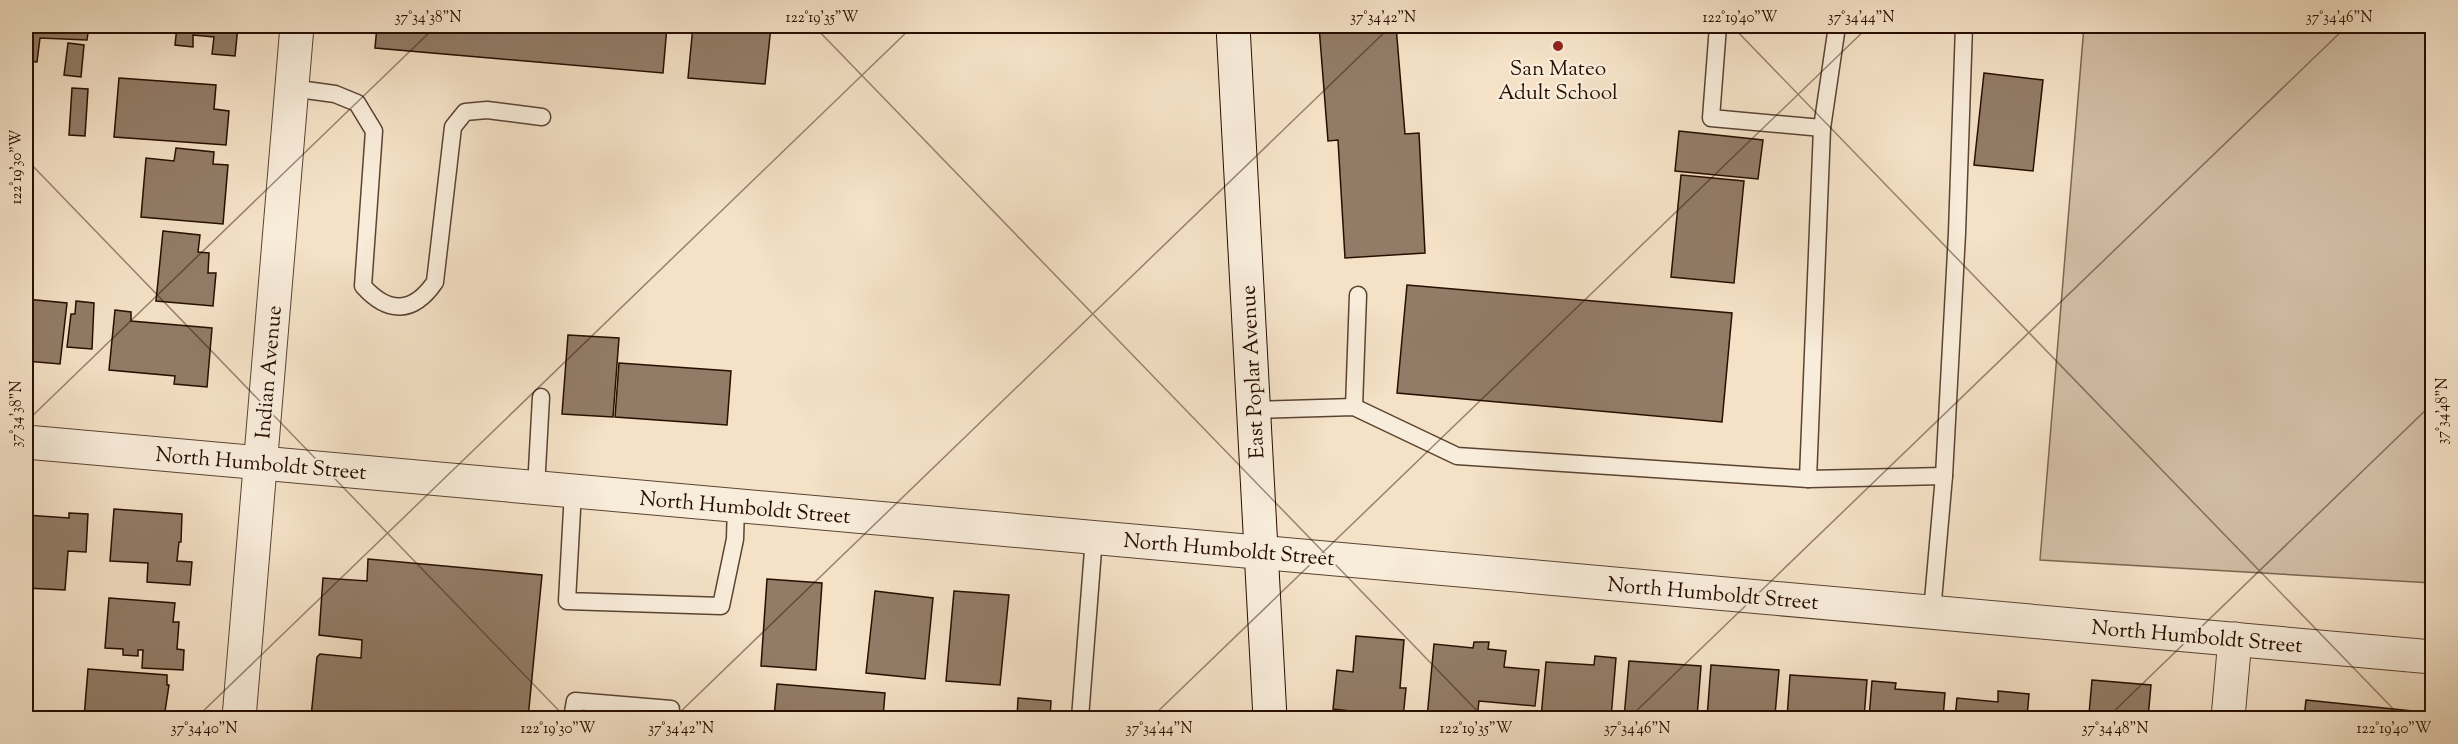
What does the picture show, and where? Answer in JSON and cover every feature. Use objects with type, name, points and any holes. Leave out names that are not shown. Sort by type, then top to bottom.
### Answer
[{"type":"street","name":"Indian Avenue","points":[[239,718],[297,26]]},
{"type":"street","name":"East Poplar Avenue","points":[[1233,26],[1270,718]]},
{"type":"street","name":"North Humboldt Street","points":[[26,442],[2433,657]]},
{"type":"street","points":[[2229,718],[2235,639]]},
{"type":"lane","points":[[1718,26],[1712,118],[1822,128]]},
{"type":"lane","points":[[1808,479],[1822,128],[1837,26]]},
{"type":"lane","points":[[1932,612],[1944,476],[1957,233],[1964,26]]},
{"type":"lane","points":[[291,88],[335,94],[357,103],[374,131],[363,286],[376,300],[398,307],[413,304],[426,295],[435,282],[453,127],[465,112],[487,110],[542,117]]},
{"type":"lane","points":[[1354,407],[1358,295]]},
{"type":"lane","points":[[537,488],[541,397]]},
{"type":"lane","points":[[1254,410],[1354,407],[1456,456],[1808,479],[1944,476]]},
{"type":"lane","points":[[573,491],[567,601],[721,606],[735,539],[736,506]]},
{"type":"lane","points":[[1080,718],[1094,537]]},
{"type":"lane","points":[[572,718],[575,700],[671,709]]},
{"type":"shaded area","points":[[2084,26],[2432,26],[2432,583],[2040,560]]},
{"type":"building","points":[[26,26],[89,26],[87,40],[40,38],[37,62],[26,61]]},
{"type":"building","points":[[177,26],[238,26],[235,56],[212,54],[214,37],[193,35],[193,47],[175,45]]},
{"type":"building","points":[[377,26],[667,26],[663,73],[375,48]]},
{"type":"building","points":[[693,26],[771,26],[765,84],[688,78]]},
{"type":"building","points":[[1319,26],[1396,26],[1405,134],[1419,133],[1425,253],[1345,258],[1338,140],[1328,141]]},
{"type":"building","points":[[68,43],[84,45],[81,77],[64,75]]},
{"type":"building","points":[[1984,73],[2043,80],[2033,171],[1974,165]]},
{"type":"building","points":[[119,78],[216,85],[214,109],[229,111],[226,145],[114,137]]},
{"type":"building","points":[[72,88],[88,89],[85,136],[69,135]]},
{"type":"building","points":[[1679,131],[1763,140],[1758,179],[1675,171]]},
{"type":"building","points":[[176,148],[214,152],[213,164],[228,165],[223,224],[141,217],[146,158],[174,161]]},
{"type":"building","points":[[1681,175],[1744,181],[1734,283],[1671,277]]},
{"type":"building","points":[[163,231],[200,235],[198,252],[209,253],[208,273],[216,273],[213,306],[156,301]]},
{"type":"building","points":[[1407,285],[1732,313],[1722,422],[1397,393]]},
{"type":"building","points":[[26,299],[67,303],[60,364],[26,361]]},
{"type":"building","points":[[76,301],[94,303],[92,349],[67,347],[71,314],[75,314]]},
{"type":"building","points":[[115,310],[131,312],[131,321],[212,328],[207,387],[174,384],[175,376],[109,370]]},
{"type":"building","points":[[568,335],[619,338],[613,417],[562,414]]},
{"type":"building","points":[[619,363],[731,371],[727,425],[615,417]]},
{"type":"building","points":[[114,509],[182,514],[181,542],[179,542],[177,561],[192,562],[190,585],[147,582],[148,563],[110,561]]},
{"type":"building","points":[[69,513],[88,514],[86,552],[68,551],[65,590],[26,588],[26,515],[69,518]]},
{"type":"building","points":[[368,559],[542,575],[528,718],[311,717],[317,657],[320,654],[361,658],[362,640],[319,635],[323,578],[367,581]]},
{"type":"building","points":[[767,579],[822,583],[816,670],[761,666]]},
{"type":"building","points":[[875,591],[933,598],[925,679],[866,673]]},
{"type":"building","points":[[954,591],[1009,595],[1000,685],[946,681]]},
{"type":"building","points":[[109,598],[175,603],[173,622],[179,622],[177,649],[184,650],[183,670],[142,668],[143,650],[138,650],[138,656],[123,655],[123,649],[105,648]]},
{"type":"building","points":[[1356,636],[1404,640],[1400,688],[1406,688],[1403,718],[1367,718],[1368,713],[1333,709],[1337,670],[1353,672]]},
{"type":"building","points":[[1474,642],[1489,642],[1488,649],[1506,651],[1504,667],[1539,670],[1535,706],[1479,701],[1477,718],[1427,718],[1434,644],[1473,648]]},
{"type":"building","points":[[1595,656],[1616,658],[1611,718],[1541,718],[1546,662],[1594,665]]},
{"type":"building","points":[[1629,661],[1701,666],[1697,718],[1624,718]]},
{"type":"building","points":[[1711,665],[1779,670],[1775,715],[1761,713],[1761,718],[1707,718]]},
{"type":"building","points":[[88,669],[167,675],[167,685],[169,685],[164,718],[84,718]]},
{"type":"building","points":[[1790,675],[1867,680],[1864,718],[1787,718]]},
{"type":"building","points":[[2092,680],[2151,685],[2148,718],[2078,718],[2078,713],[2089,714]]},
{"type":"building","points":[[1872,681],[1896,683],[1895,689],[1945,693],[1943,718],[1869,718]]},
{"type":"building","points":[[777,684],[885,693],[883,718],[774,718]]},
{"type":"building","points":[[1998,691],[2029,694],[2027,718],[1955,718],[1957,698],[1998,702]]},
{"type":"building","points":[[1018,698],[1051,701],[1050,718],[1017,718]]},
{"type":"building","points":[[2306,700],[2432,713],[2432,718],[2304,718]]},
{"type":"place","name":"San Mateo Adult School","points":[[1558,46]]}]
